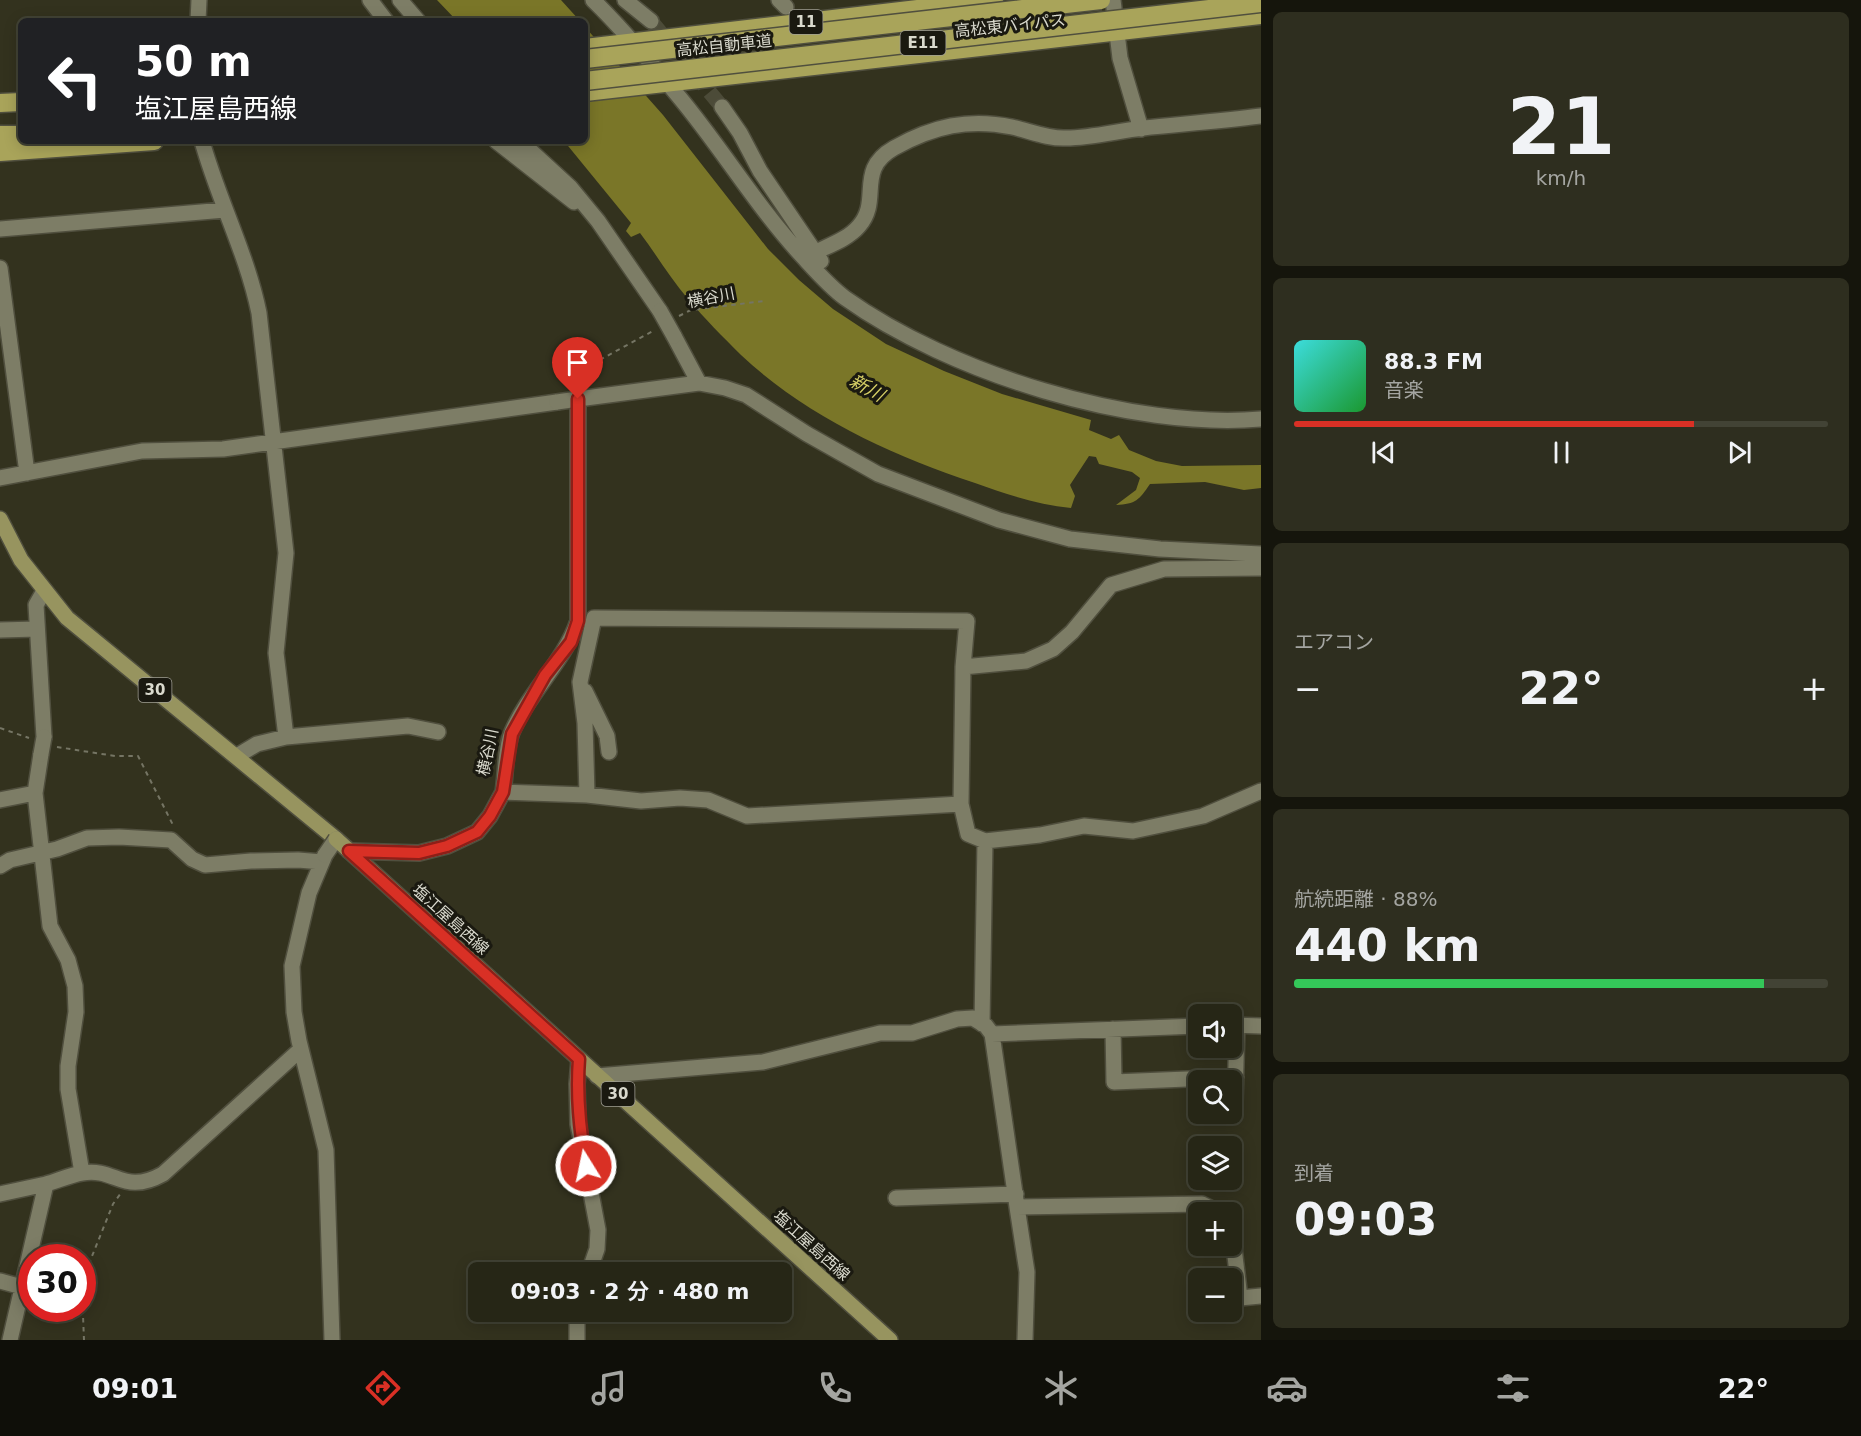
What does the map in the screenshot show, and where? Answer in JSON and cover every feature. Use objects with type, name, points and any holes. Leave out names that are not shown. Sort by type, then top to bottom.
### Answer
[{"type":"highway","name":"高松東バイパス","points":[[588,48],[994,0]]},
{"type":"highway","name":"高松自動車道","points":[[588,59],[1101,0]]},
{"type":"highway","name":"高松自動車道","points":[[588,81],[1261,3]]},
{"type":"highway","name":"高松東バイパス","points":[[588,92],[1261,15]]},
{"type":"highway","points":[[0,103],[18,102]]},
{"type":"highway","points":[[0,115],[18,114]]},
{"type":"highway","points":[[0,135],[18,135]]},
{"type":"highway","points":[[0,152],[112,144]]},
{"type":"main road","name":"塩江屋島西線","points":[[0,519],[21,560],[67,618],[344,846],[890,1340]]},
{"type":"street","points":[[198,18],[199,0]]},
{"type":"street","points":[[370,0],[384,18]]},
{"type":"street","points":[[400,0],[415,18]]},
{"type":"street","points":[[593,0],[625,43],[666,83],[700,125],[760,208],[804,258],[843,296],[894,329],[955,358],[1015,381],[1102,406],[1159,417],[1225,422],[1261,419]]},
{"type":"street","points":[[625,0],[651,21]]},
{"type":"street","points":[[1113,0],[1120,58],[1141,129]]},
{"type":"street","points":[[722,107],[760,171],[816,252],[843,296]]},
{"type":"street","points":[[816,252],[844,238],[859,226],[869,207],[870,175],[879,159],[893,148],[924,133],[953,124],[983,122],[1062,139],[1261,116]]},
{"type":"street","points":[[203,144],[255,294],[286,553],[276,653],[286,737]]},
{"type":"street","points":[[500,144],[598,221]]},
{"type":"street","points":[[523,144],[570,187],[598,221],[660,311],[699,383]]},
{"type":"street","points":[[0,229],[225,210]]},
{"type":"street","points":[[0,268],[27,473]]},
{"type":"street","points":[[0,478],[142,451],[223,449],[557,402],[574,393],[699,383],[746,394],[807,434],[878,474],[999,520],[1070,539],[1160,549],[1261,554]]},
{"type":"street","points":[[574,393],[578,621],[575,670],[607,736],[609,752]]},
{"type":"street","points":[[963,667],[1026,661],[1053,649],[1072,632],[1111,585],[1164,569],[1261,568]]},
{"type":"street","points":[[44,591],[36,605],[40,744],[35,793],[50,926],[68,960],[75,986],[76,1012],[68,1066],[68,1089],[82,1173]]},
{"type":"street","points":[[587,795],[585,723],[580,682],[594,618],[967,621],[963,667],[961,804],[968,834],[986,841],[1040,835],[1084,826],[1133,831],[1203,816],[1261,791]]},
{"type":"street","points":[[0,866],[10,860],[87,838],[171,840],[192,859],[205,865],[323,859],[344,846],[419,853],[447,846],[477,832],[490,816],[503,792],[512,734],[545,675],[571,642],[578,621]]},
{"type":"street","points":[[0,630],[37,629]]},
{"type":"street","points":[[237,756],[256,744],[286,737],[408,726],[438,732]]},
{"type":"street","points":[[503,792],[587,795],[641,801],[680,798],[708,800],[747,816],[961,804]]},
{"type":"street","points":[[0,800],[35,793]]},
{"type":"street","points":[[986,841],[987,1029],[1017,1200],[1027,1272],[1025,1340]]},
{"type":"street","points":[[323,859],[309,892],[292,966],[294,1012],[326,1150],[332,1340]]},
{"type":"street","points":[[597,1076],[763,1062],[879,1033],[912,1033],[957,1019],[973,1018],[987,1029],[1188,1026]]},
{"type":"street","points":[[1242,1025],[1261,1026]]},
{"type":"street","points":[[1113,1029],[1114,1082],[1188,1079]]},
{"type":"street","points":[[0,1194],[82,1173],[102,1174],[128,1184],[150,1181],[163,1174],[301,1049]]},
{"type":"street","points":[[579,1059],[578,1124],[598,1230],[597,1249],[592,1262]]},
{"type":"street","points":[[32,1244],[46,1184]]},
{"type":"street","points":[[896,1198],[1188,1204]]},
{"type":"street","points":[[1235,1256],[1240,1298],[1261,1296]]},
{"type":"street","points":[[0,1281],[18,1286]]},
{"type":"street","points":[[10,1340],[18,1305]]},
{"type":"street","points":[[577,1322],[577,1340]]},
{"type":"path","name":"横谷川","points":[[674,320],[691,310],[764,301]]},
{"type":"path","points":[[574,393],[570,376],[656,329]]},
{"type":"path","points":[[0,728],[40,744]]},
{"type":"path","points":[[56,746],[115,756],[138,756],[173,825]]},
{"type":"path","points":[[96,1246],[113,1204],[128,1184]]},
{"type":"path","points":[[83,1322],[84,1340]]},
{"type":"water","points":[[437,0],[561,0],[577,18],[454,18]]},
{"type":"water","name":"新川","points":[[588,30],[663,115],[768,249],[833,309],[886,344],[944,371],[1002,394],[1091,420],[1089,430],[1111,439],[1119,435],[1129,450],[1156,461],[1182,466],[1261,465],[1261,488],[1244,490],[1205,482],[1150,484],[1136,500],[1128,504],[1116,505],[1136,490],[1140,478],[1132,472],[1099,464],[1096,457],[1089,456],[1070,485],[1075,496],[1071,508],[1022,499],[912,460],[821,415],[766,377],[741,355],[681,291],[640,233],[631,237],[626,231],[631,223],[566,144],[588,144]]},
{"type":"tunnel","points":[[651,21],[722,107]]},
{"type":"route","points":[[578,399],[578,621],[571,642],[545,675],[512,734],[503,792],[490,816],[477,832],[447,846],[419,853],[349,851],[579,1059],[578,1124],[586,1166]]}]
